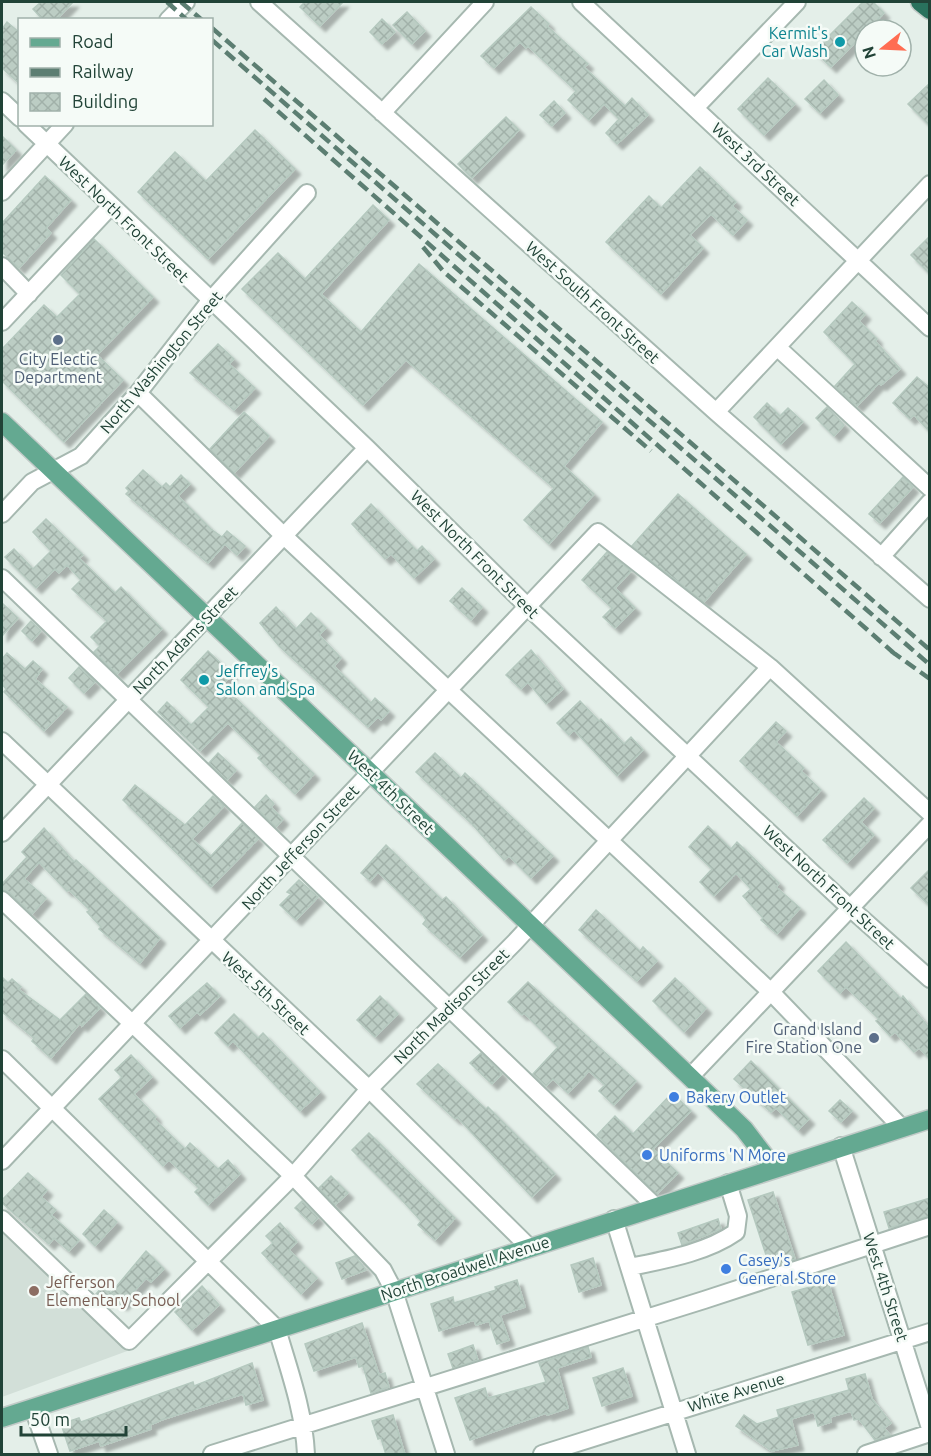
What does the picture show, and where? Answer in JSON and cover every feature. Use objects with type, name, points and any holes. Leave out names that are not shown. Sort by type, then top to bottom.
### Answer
[{"type":"highway","points":[[920,2],[930,10]]},
{"type":"main road","name":"West 4th Street","points":[[2,422],[744,1129],[774,1168]]},
{"type":"main road","name":"North Broadwell Avenue","points":[[2,1418],[528,1246],[930,1119]]},
{"type":"street","points":[[170,18],[186,2]]},
{"type":"street","name":"West South Front Street","points":[[259,2],[716,412],[930,599]]},
{"type":"street","points":[[382,113],[485,2]]},
{"type":"street","name":"West 3rd Street","points":[[581,2],[930,328]]},
{"type":"street","points":[[695,108],[797,2]]},
{"type":"street","points":[[2,101],[18,116]]},
{"type":"street","name":"West North Front Street","points":[[28,126],[110,207],[367,448],[527,606],[850,908],[930,979]]},
{"type":"street","points":[[2,192],[63,126]]},
{"type":"street","points":[[716,412],[930,184]]},
{"type":"street","name":"North Washington Street","points":[[2,514],[32,482],[81,456],[138,393],[210,301],[307,193]]},
{"type":"street","points":[[2,322],[110,207]]},
{"type":"street","points":[[2,266],[29,294]]},
{"type":"street","points":[[777,347],[930,488]]},
{"type":"street","points":[[138,393],[284,536],[771,992],[902,1128]]},
{"type":"street","name":"North Adams Street","points":[[2,833],[367,448]]},
{"type":"street","points":[[881,557],[930,502]]},
{"type":"street","name":"North Jefferson Street","points":[[2,1161],[53,1110],[598,532],[770,667]]},
{"type":"street","points":[[2,578],[127,701],[655,1206]]},
{"type":"street","points":[[770,667],[930,813]]},
{"type":"street","name":"North Madison Street","points":[[2,1219],[129,1341],[293,1176],[369,1089],[531,925],[770,667]]},
{"type":"street","name":"West 5th Street","points":[[2,741],[369,1089],[528,1246]]},
{"type":"street","points":[[690,1077],[930,824]]},
{"type":"street","points":[[2,900],[293,1176],[383,1270],[394,1291],[446,1455]]},
{"type":"street","points":[[2,1059],[277,1329],[303,1425],[306,1455]]},
{"type":"street","name":"West 4th Street","points":[[841,1146],[930,1428]]},
{"type":"street","points":[[630,1268],[714,1244],[736,1232],[738,1216],[728,1183]]},
{"type":"street","points":[[614,1219],[687,1455]]},
{"type":"street","points":[[213,1455],[930,1227]]},
{"type":"street","name":"White Avenue","points":[[542,1455],[930,1332]]},
{"type":"street","points":[[33,1408],[49,1455]]},
{"type":"street","points":[[866,1455],[930,1433]]},
{"type":"shaded area","name":"Jefferson Elementary School","points":[[2,1232],[130,1350],[2,1397]]},
{"type":"building","points":[[41,2],[73,2],[58,18],[41,18],[33,9]]},
{"type":"building","points":[[305,2],[343,2],[320,26],[300,7]]},
{"type":"building","name":"Kermit's Car Wash","points":[[863,2],[873,2],[884,13],[879,18],[853,18],[853,45],[831,67],[814,51]]},
{"type":"building","points":[[531,7],[549,24],[547,26],[588,64],[584,67],[625,106],[632,98],[648,115],[617,144],[606,133],[619,119],[604,104],[589,120],[568,100],[576,91],[528,46],[526,48],[520,42],[494,68],[481,56]]},
{"type":"building","points":[[407,12],[425,31],[412,44],[393,25]]},
{"type":"building","points":[[382,19],[395,32],[382,44],[370,32]]},
{"type":"building","points":[[7,22],[18,31],[18,82],[2,68],[2,29]]},
{"type":"building","points":[[768,78],[795,104],[764,135],[738,109]]},
{"type":"building","points":[[824,80],[838,95],[820,113],[805,99]]},
{"type":"building","points":[[930,83],[930,126],[908,104]]},
{"type":"building","points":[[554,101],[565,113],[552,126],[540,115]]},
{"type":"building","points":[[506,117],[519,130],[472,178],[458,164]]},
{"type":"building","points":[[255,130],[295,169],[208,259],[138,192],[175,152],[206,181]]},
{"type":"building","points":[[2,136],[16,150],[2,165]]},
{"type":"building","points":[[700,167],[736,202],[732,206],[747,220],[733,235],[711,214],[690,235],[703,248],[661,294],[606,242],[649,196],[661,208]]},
{"type":"building","points":[[45,176],[71,200],[46,228],[51,233],[19,268],[2,252],[2,223]]},
{"type":"building","points":[[373,205],[389,220],[321,294],[361,332],[419,264],[602,422],[564,466],[594,494],[549,544],[524,520],[554,488],[406,360],[363,405],[242,289],[278,253],[305,279]]},
{"type":"building","points":[[930,236],[930,274],[911,255]]},
{"type":"building","name":"City Electic Department","points":[[94,239],[153,297],[97,355],[123,380],[64,442],[2,381],[2,349],[44,305],[57,317],[80,294],[61,275]]},
{"type":"building","points":[[852,302],[865,314],[859,321],[877,339],[875,341],[900,369],[881,385],[879,383],[857,406],[835,386],[855,364],[824,332]]},
{"type":"building","points":[[218,344],[234,359],[229,364],[255,388],[234,410],[190,373]]},
{"type":"building","points":[[917,377],[930,388],[930,432],[914,415],[910,419],[893,403]]},
{"type":"building","points":[[767,403],[780,416],[788,408],[803,422],[781,444],[754,417]]},
{"type":"building","points":[[827,407],[844,425],[834,436],[816,418]]},
{"type":"building","points":[[244,412],[269,436],[234,473],[210,449]]},
{"type":"building","points":[[143,470],[162,487],[166,483],[170,487],[181,475],[190,484],[178,496],[211,529],[222,537],[227,531],[245,546],[237,555],[225,544],[208,563],[126,494],[129,491],[126,488]]},
{"type":"building","points":[[903,477],[913,487],[880,523],[869,514]]},
{"type":"building","points":[[678,494],[746,554],[704,602],[632,546]]},
{"type":"building","points":[[371,504],[417,551],[422,546],[434,559],[414,578],[391,554],[385,559],[352,524]]},
{"type":"building","points":[[46,519],[83,555],[79,558],[115,593],[121,587],[162,629],[117,674],[94,652],[100,646],[91,637],[107,621],[72,589],[81,580],[67,565],[59,573],[55,569],[36,588],[5,557],[14,549],[33,569],[51,551],[33,532]]},
{"type":"building","points":[[607,552],[631,571],[615,588],[635,608],[615,628],[603,617],[612,608],[582,580]]},
{"type":"building","points":[[462,588],[482,607],[471,620],[450,601]]},
{"type":"building","points":[[2,603],[18,618],[2,636]]},
{"type":"building","points":[[276,607],[296,629],[311,613],[326,628],[319,635],[341,658],[334,666],[371,703],[375,698],[389,711],[381,720],[378,717],[368,727],[279,646],[260,623]]},
{"type":"building","points":[[31,621],[41,631],[32,641],[22,631]]},
{"type":"building","points":[[531,650],[563,689],[546,704],[528,682],[521,689],[506,675]]},
{"type":"building","points":[[208,651],[232,674],[222,685],[314,774],[295,794],[258,758],[261,755],[228,723],[200,751],[158,712],[167,702],[191,725],[209,707],[181,680]]},
{"type":"building","points":[[7,653],[25,669],[33,661],[42,669],[35,679],[67,707],[44,731],[4,692],[6,689],[2,684],[2,659]]},
{"type":"building","points":[[79,667],[95,682],[84,693],[69,678]]},
{"type":"building","points":[[580,701],[599,721],[601,719],[624,744],[631,737],[643,750],[617,776],[574,730],[569,735],[557,723]]},
{"type":"building","points":[[776,722],[786,731],[776,742],[804,768],[801,771],[821,790],[797,816],[740,761]]},
{"type":"building","points":[[218,753],[236,770],[227,780],[209,763]]},
{"type":"building","points":[[435,753],[461,778],[465,773],[553,856],[531,878],[509,856],[504,860],[472,824],[416,772]]},
{"type":"building","points":[[135,785],[185,825],[213,796],[224,806],[192,839],[211,856],[242,823],[258,839],[211,887],[123,800]]},
{"type":"building","points":[[266,795],[274,804],[271,807],[283,819],[276,827],[255,807]]},
{"type":"building","points":[[864,798],[874,808],[861,822],[874,835],[847,863],[823,840]]},
{"type":"building","points":[[708,826],[731,849],[737,842],[779,883],[776,887],[800,908],[777,934],[761,920],[763,918],[743,896],[751,889],[736,873],[714,896],[700,882],[712,869],[689,847]]},
{"type":"building","points":[[44,828],[74,862],[76,860],[160,938],[140,963],[99,929],[101,927],[87,912],[90,910],[69,890],[67,891],[39,862],[24,879],[46,898],[32,914],[9,892],[2,890],[2,884],[27,857],[22,852]]},
{"type":"building","points":[[386,845],[442,900],[446,897],[482,935],[460,957],[423,924],[426,920],[423,915],[378,872],[370,881],[361,873]]},
{"type":"building","points":[[930,869],[930,906],[911,888]]},
{"type":"building","points":[[299,880],[318,897],[296,920],[280,905],[291,894],[287,892]]},
{"type":"building","points":[[596,910],[640,951],[643,947],[657,961],[637,981],[579,930]]},
{"type":"building","points":[[846,942],[901,999],[903,996],[930,1029],[930,1059],[919,1048],[914,1052],[895,1032],[890,1036],[876,1021],[879,1019],[846,987],[840,993],[818,971]]},
{"type":"building","points":[[2,977],[8,983],[12,979],[21,987],[18,989],[60,1020],[86,994],[100,1008],[82,1026],[80,1023],[51,1058],[32,1041],[34,1038],[2,1012]]},
{"type":"building","points":[[675,978],[706,1008],[684,1032],[653,1001]]},
{"type":"building","points":[[528,982],[636,1081],[614,1105],[599,1091],[605,1085],[589,1071],[568,1093],[553,1079],[546,1086],[533,1074],[558,1047],[524,1013],[522,1015],[508,1002]]},
{"type":"building","points":[[207,983],[220,996],[200,1015],[197,1012],[180,1028],[169,1016]]},
{"type":"building","points":[[380,996],[398,1014],[375,1037],[357,1020]]},
{"type":"building","points":[[234,1014],[258,1038],[263,1033],[320,1092],[300,1111],[233,1041],[228,1046],[215,1033]]},
{"type":"building","points":[[481,1053],[502,1074],[492,1084],[470,1063]]},
{"type":"building","points":[[131,1055],[152,1077],[134,1094],[156,1117],[154,1119],[185,1149],[190,1143],[218,1169],[228,1160],[240,1174],[208,1205],[195,1192],[199,1188],[169,1160],[163,1166],[99,1099],[122,1077],[115,1070]]},
{"type":"building","points":[[751,1061],[809,1119],[798,1130],[776,1108],[771,1112],[734,1079]]},
{"type":"building","points":[[438,1064],[486,1109],[488,1107],[555,1174],[532,1197],[457,1117],[455,1119],[417,1084]]},
{"type":"building","points":[[672,1093],[691,1111],[653,1149],[678,1173],[657,1194],[597,1135],[615,1116],[633,1134]]},
{"type":"building","points":[[840,1100],[852,1111],[841,1122],[829,1111]]},
{"type":"building","points":[[369,1133],[455,1218],[435,1240],[418,1225],[421,1221],[401,1199],[352,1150]]},
{"type":"building","points":[[28,1173],[47,1190],[41,1197],[56,1210],[51,1215],[79,1240],[69,1251],[54,1238],[49,1244],[2,1203],[2,1200]]},
{"type":"building","points":[[331,1176],[348,1193],[335,1205],[319,1188]]},
{"type":"building","points":[[773,1192],[795,1259],[770,1267],[748,1200]]},
{"type":"building","points":[[930,1198],[930,1216],[889,1228],[884,1212]]},
{"type":"building","points":[[302,1201],[318,1218],[312,1224],[295,1208]]},
{"type":"building","points":[[104,1210],[117,1222],[95,1246],[83,1234]]},
{"type":"building","points":[[718,1219],[721,1229],[682,1245],[678,1233]]},
{"type":"building","points":[[280,1223],[297,1242],[289,1250],[317,1278],[301,1294],[262,1253],[273,1243],[266,1236]]},
{"type":"building","points":[[146,1251],[164,1269],[151,1282],[146,1278],[122,1305],[110,1295],[104,1303],[96,1294],[103,1286],[111,1293]]},
{"type":"building","points":[[355,1256],[366,1270],[342,1279],[336,1263]]},
{"type":"building","points":[[593,1258],[601,1285],[579,1292],[571,1265]]},
{"type":"building","points":[[517,1280],[525,1307],[500,1315],[509,1340],[497,1344],[489,1321],[476,1325],[474,1320],[439,1331],[431,1304],[453,1297],[454,1303],[496,1290],[495,1287]]},
{"type":"building","points":[[828,1282],[844,1335],[808,1345],[792,1292]]},
{"type":"building","points":[[202,1286],[219,1305],[192,1330],[175,1312]]},
{"type":"building","points":[[362,1323],[379,1375],[385,1373],[389,1387],[371,1393],[363,1366],[359,1367],[356,1357],[314,1371],[305,1344]]},
{"type":"building","points":[[473,1345],[478,1360],[453,1368],[448,1354]]},
{"type":"building","points":[[588,1347],[591,1357],[557,1368],[568,1408],[547,1415],[546,1413],[470,1440],[455,1398],[485,1388],[488,1398],[546,1382],[539,1363]]},
{"type":"building","points":[[252,1363],[263,1400],[246,1405],[243,1394],[164,1419],[150,1425],[151,1429],[101,1446],[99,1441],[70,1451],[61,1424],[79,1418],[81,1422],[193,1382],[194,1386]]},
{"type":"building","points":[[623,1368],[632,1396],[602,1406],[593,1378]]},
{"type":"building","points":[[865,1374],[872,1399],[891,1423],[884,1428],[890,1435],[875,1440],[859,1419],[854,1420],[851,1411],[830,1417],[831,1422],[818,1426],[814,1412],[791,1419],[798,1445],[772,1451],[736,1426],[744,1415],[757,1424],[779,1417],[777,1410],[849,1390],[846,1379]]},
{"type":"building","points":[[393,1415],[405,1455],[386,1455],[381,1438],[378,1439],[372,1421]]},
{"type":"railway","points":[[167,2],[185,18]]},
{"type":"railway","points":[[181,2],[200,18]]},
{"type":"railway","points":[[213,29],[930,650]]},
{"type":"railway","points":[[213,41],[930,665]]},
{"type":"railway","points":[[264,99],[896,655]]},
{"type":"railway","points":[[423,247],[444,272],[651,451]]},
{"type":"railway","points":[[891,651],[930,679]]},
{"type":"place","name":"Kermit's Car Wash","points":[[840,42]]},
{"type":"place","name":"City Electic Department","points":[[58,340]]},
{"type":"place","name":"Jeffrey's Salon and Spa","points":[[204,680]]},
{"type":"place","name":"Grand Island Fire Station One","points":[[874,1038]]},
{"type":"place","name":"Bakery Outlet","points":[[674,1097]]},
{"type":"place","name":"Uniforms 'N More","points":[[647,1155]]},
{"type":"place","name":"Casey's General Store","points":[[726,1269]]},
{"type":"place","name":"Jefferson Elementary School","points":[[34,1291]]}]
